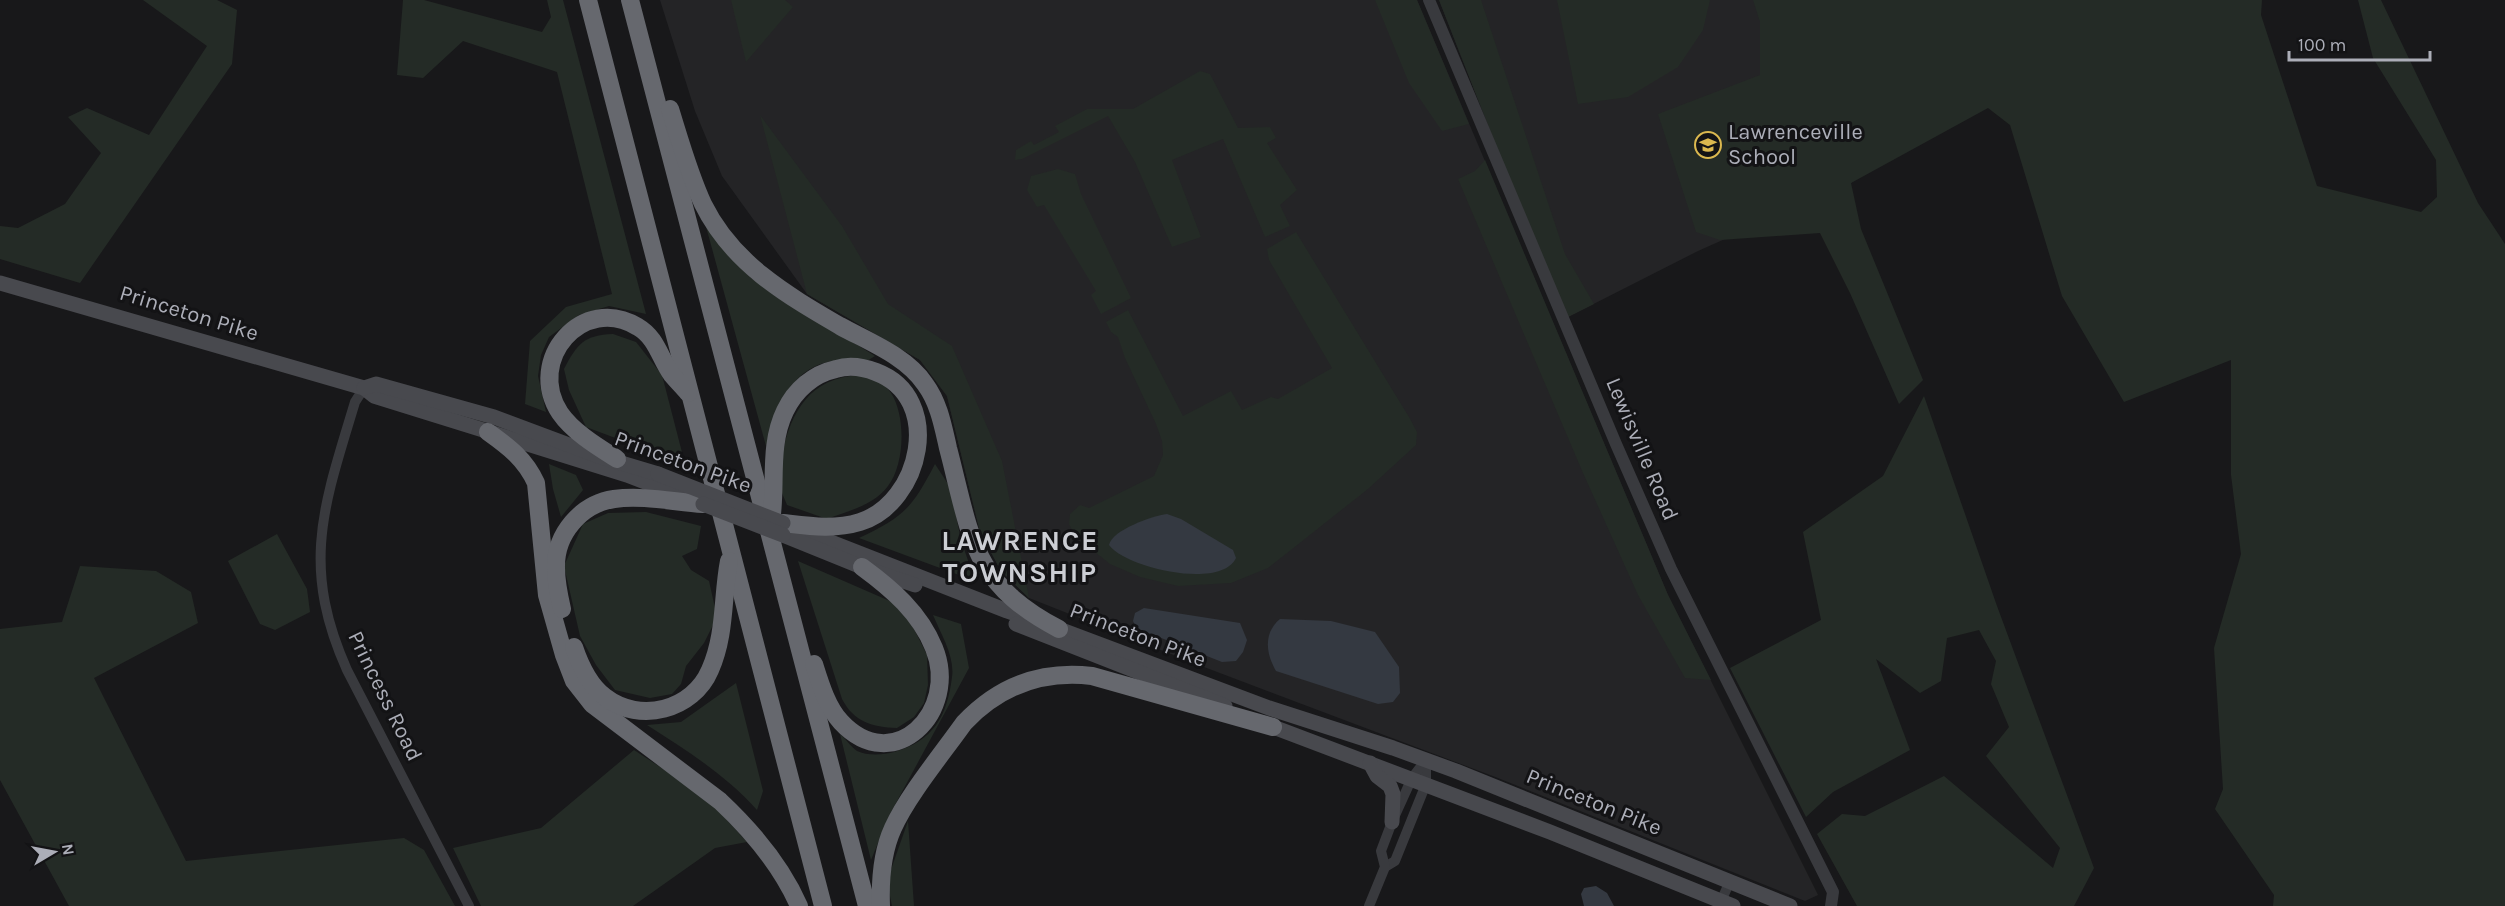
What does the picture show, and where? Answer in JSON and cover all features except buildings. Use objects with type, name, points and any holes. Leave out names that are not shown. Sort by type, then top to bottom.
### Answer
[{"type":"highway","points":[[588,0],[824,906]]},
{"type":"highway","points":[[630,0],[867,906]]},
{"type":"highway","points":[[651,83],[668,106],[703,204],[738,254],[775,287],[901,361],[924,383],[939,410],[971,535],[984,565],[994,580],[1019,605],[1059,629]]},
{"type":"highway","points":[[617,459],[569,423],[554,402],[550,390],[550,368],[557,347],[572,330],[583,324],[606,318],[623,321],[639,328],[655,343],[672,374],[691,396]]},
{"type":"highway","points":[[769,535],[774,508],[773,464],[776,444],[781,421],[790,401],[806,383],[827,371],[852,367],[866,369],[891,380],[908,398],[917,421],[918,445],[915,461],[903,489],[888,507],[830,541],[783,523]]},
{"type":"highway","points":[[488,432],[515,451],[531,471],[536,483],[547,595],[574,681],[598,709],[737,816],[770,856],[799,906]]},
{"type":"highway","points":[[703,504],[655,486],[595,505],[583,512],[566,530],[557,553],[559,592],[574,650],[591,683],[605,698],[628,709],[652,711],[676,705],[704,681],[714,658],[725,612],[726,575],[731,553]]},
{"type":"highway","points":[[794,628],[808,643],[832,710],[850,731],[863,738],[885,742],[897,741],[918,730],[931,714],[939,690],[939,670],[935,650],[923,627],[908,606],[862,567]]},
{"type":"highway","points":[[881,906],[881,885],[887,844],[901,812],[964,723],[975,711],[1004,690],[1038,677],[1073,674],[1092,676],[1273,727]]},
{"type":"main road","name":"Princeton Pike","points":[[0,283],[364,388],[374,396],[488,432],[502,434],[655,486],[783,523]]},
{"type":"main road","name":"Princeton Pike","points":[[364,388],[376,384],[494,417],[601,456],[617,459],[655,486]]},
{"type":"main road","name":"Princeton Pike","points":[[703,504],[830,541],[1007,611],[1269,708],[1426,760],[1790,906]]},
{"type":"main road","name":"Princeton Pike","points":[[830,541],[862,567],[928,590],[1242,712],[1273,727],[1412,778],[1725,904]]},
{"type":"main road","points":[[1370,763],[1377,777],[1390,786],[1393,794],[1392,822]]},
{"type":"street","name":"Lewisville Road","points":[[1429,0],[1671,569],[1833,892],[1831,906]]},
{"type":"street","name":"Princess Road","points":[[364,388],[355,402],[324,511],[320,563],[325,607],[334,639],[347,670],[469,906]]},
{"type":"street","points":[[1385,867],[1381,852],[1392,822],[1412,778],[1426,760]]},
{"type":"street","points":[[1369,906],[1385,867],[1395,861],[1426,784],[1426,760]]},
{"type":"street","points":[[1725,904],[1731,881]]},
{"type":"shaded area","points":[[143,0],[217,0],[237,10],[232,64],[80,283],[0,259],[0,226],[18,228],[65,204],[101,153],[68,117],[87,108],[149,135],[207,46]]},
{"type":"shaded area","points":[[403,0],[424,0],[542,32],[551,17],[547,0],[563,0],[646,314],[609,306],[579,315],[549,337],[541,355],[538,376],[546,412],[525,404],[530,341],[566,307],[612,294],[557,72],[463,41],[423,78],[397,75]]},
{"type":"shaded area","points":[[660,0],[1417,0],[1668,595],[1818,895],[1805,901],[1498,778],[1029,598],[1001,571],[980,532],[947,396],[920,360],[807,294],[722,176],[695,111]]},
{"type":"shaded area","points":[[731,0],[785,0],[793,7],[746,62]]},
{"type":"shaded area","points":[[1375,0],[1417,0],[1469,124],[1442,131],[1409,83]]},
{"type":"shaded area","name":"Lawrenceville School","points":[[1439,0],[2112,0],[1851,183],[1698,251],[1564,319]]},
{"type":"shaded area","points":[[1439,0],[1481,0],[1565,254],[1594,304],[1564,319]]},
{"type":"shaded area","points":[[1557,0],[1710,0],[1703,30],[1678,67],[1628,97],[1578,104]]},
{"type":"shaded area","points":[[1753,0],[2262,0],[2261,15],[2317,186],[2421,212],[2437,197],[2436,160],[2373,58],[2358,0],[2381,0],[2478,203],[2505,244],[2505,906],[2273,906],[2274,895],[2215,809],[2223,789],[2214,648],[2241,554],[2231,475],[2231,360],[2124,402],[2062,296],[2010,125],[1988,108],[1851,183],[1861,229],[1923,380],[1899,404],[1850,293],[1820,233],[1720,240],[1696,232],[1658,114],[1760,75],[1760,22]]},
{"type":"shaded area","points":[[1200,71],[1210,74],[1238,128],[1270,127],[1276,138],[1267,143],[1297,190],[1280,205],[1290,226],[1265,237],[1223,139],[1172,160],[1201,237],[1172,247],[1135,162],[1108,116],[1022,159],[1015,160],[1016,150],[1031,141],[1034,145],[1059,132],[1055,126],[1087,109],[1133,109]]},
{"type":"shaded area","points":[[760,115],[842,226],[888,304],[952,346],[1002,461],[1029,598],[1001,571],[980,532],[947,396],[920,360],[807,294]]},
{"type":"shaded area","points":[[1485,160],[1668,595],[1711,680],[1685,678],[1638,595],[1583,473],[1458,179],[1475,171]]},
{"type":"shaded area","points":[[1058,169],[1075,174],[1081,194],[1131,298],[1101,314],[1091,295],[1096,291],[1044,205],[1037,207],[1027,190],[1031,176]]},
{"type":"shaded area","points":[[705,223],[751,278],[875,356],[867,361],[825,362],[810,369],[788,392],[772,426],[766,446]]},
{"type":"shaded area","points":[[1296,232],[1409,417],[1417,432],[1416,445],[1368,489],[1268,568],[1231,583],[1178,586],[1140,577],[1110,564],[1075,536],[1069,524],[1070,514],[1080,505],[1089,508],[1154,476],[1163,455],[1162,441],[1156,424],[1125,358],[1118,337],[1111,332],[1106,322],[1128,310],[1183,416],[1231,391],[1242,410],[1271,397],[1278,399],[1332,368],[1269,260],[1267,249]]},
{"type":"shaded area","points":[[613,334],[636,342],[662,375],[685,464],[586,427],[569,390],[564,369],[582,342],[595,336]]},
{"type":"shaded area","points":[[859,375],[885,386],[896,403],[902,440],[894,477],[876,498],[860,507],[827,519],[787,505],[778,475],[786,439],[797,411],[815,390],[842,377]]},
{"type":"shaded area","points":[[1924,396],[1997,606],[2094,868],[2074,906],[1857,906],[1817,834],[1842,814],[1865,816],[1944,776],[2053,868],[2060,848],[1986,756],[2009,727],[1991,684],[1996,661],[1979,630],[1947,638],[1941,681],[1920,693],[1876,659],[1910,750],[1833,792],[1806,817],[1730,668],[1821,620],[1803,532],[1883,476]]},
{"type":"shaded area","points":[[549,464],[576,475],[583,490],[561,517],[553,489]]},
{"type":"shaded area","points":[[935,464],[950,487],[961,540],[975,581],[859,538],[887,524],[905,510],[920,491]]},
{"type":"shaded area","points":[[646,512],[701,526],[697,549],[682,556],[691,570],[709,581],[717,617],[704,643],[686,666],[681,684],[672,694],[650,698],[615,690],[596,665],[580,636],[564,566],[583,524],[608,513]]},
{"type":"shaded area","points":[[1167,514],[1181,519],[1233,550],[1236,558],[1227,568],[1212,573],[1173,572],[1134,561],[1109,545],[1117,534],[1125,529]]},
{"type":"shaded area","points":[[277,534],[307,589],[310,612],[275,630],[260,624],[228,561]]},
{"type":"shaded area","points":[[798,561],[892,602],[912,625],[927,655],[928,685],[924,703],[914,717],[897,728],[880,726],[858,718],[847,707],[842,699]]},
{"type":"shaded area","points":[[80,566],[156,571],[191,592],[198,623],[94,678],[186,861],[404,838],[424,850],[455,906],[69,906],[0,780],[0,629],[62,622]]},
{"type":"shaded area","points":[[1144,608],[1240,623],[1247,640],[1243,652],[1236,661],[1222,662],[1136,628],[1133,621],[1135,613]]},
{"type":"shaded area","points":[[933,615],[961,624],[969,668],[890,814],[871,860],[840,734],[857,751],[866,754],[881,754],[894,752],[919,741],[936,725],[950,691],[952,669],[947,646]]},
{"type":"shaded area","points":[[1280,619],[1331,621],[1375,632],[1399,667],[1400,693],[1393,702],[1378,704],[1276,671],[1270,658],[1268,644],[1271,631]]},
{"type":"shaded area","points":[[736,683],[763,791],[757,810],[719,774],[647,725],[681,722]]},
{"type":"shaded area","points":[[634,750],[677,778],[717,809],[747,842],[715,848],[633,906],[481,906],[453,848],[541,828]]},
{"type":"shaded area","points":[[908,821],[914,906],[892,906],[887,881]]},
{"type":"shaded area","points":[[1596,886],[1607,893],[1614,906],[1584,906],[1581,894],[1584,888]]},
{"type":"place","name":"Lawrenceville School","points":[[1708,145]]},
{"type":"district","name":"LAWRENCE TOWNSHIP","points":[[1020,556]]}]
